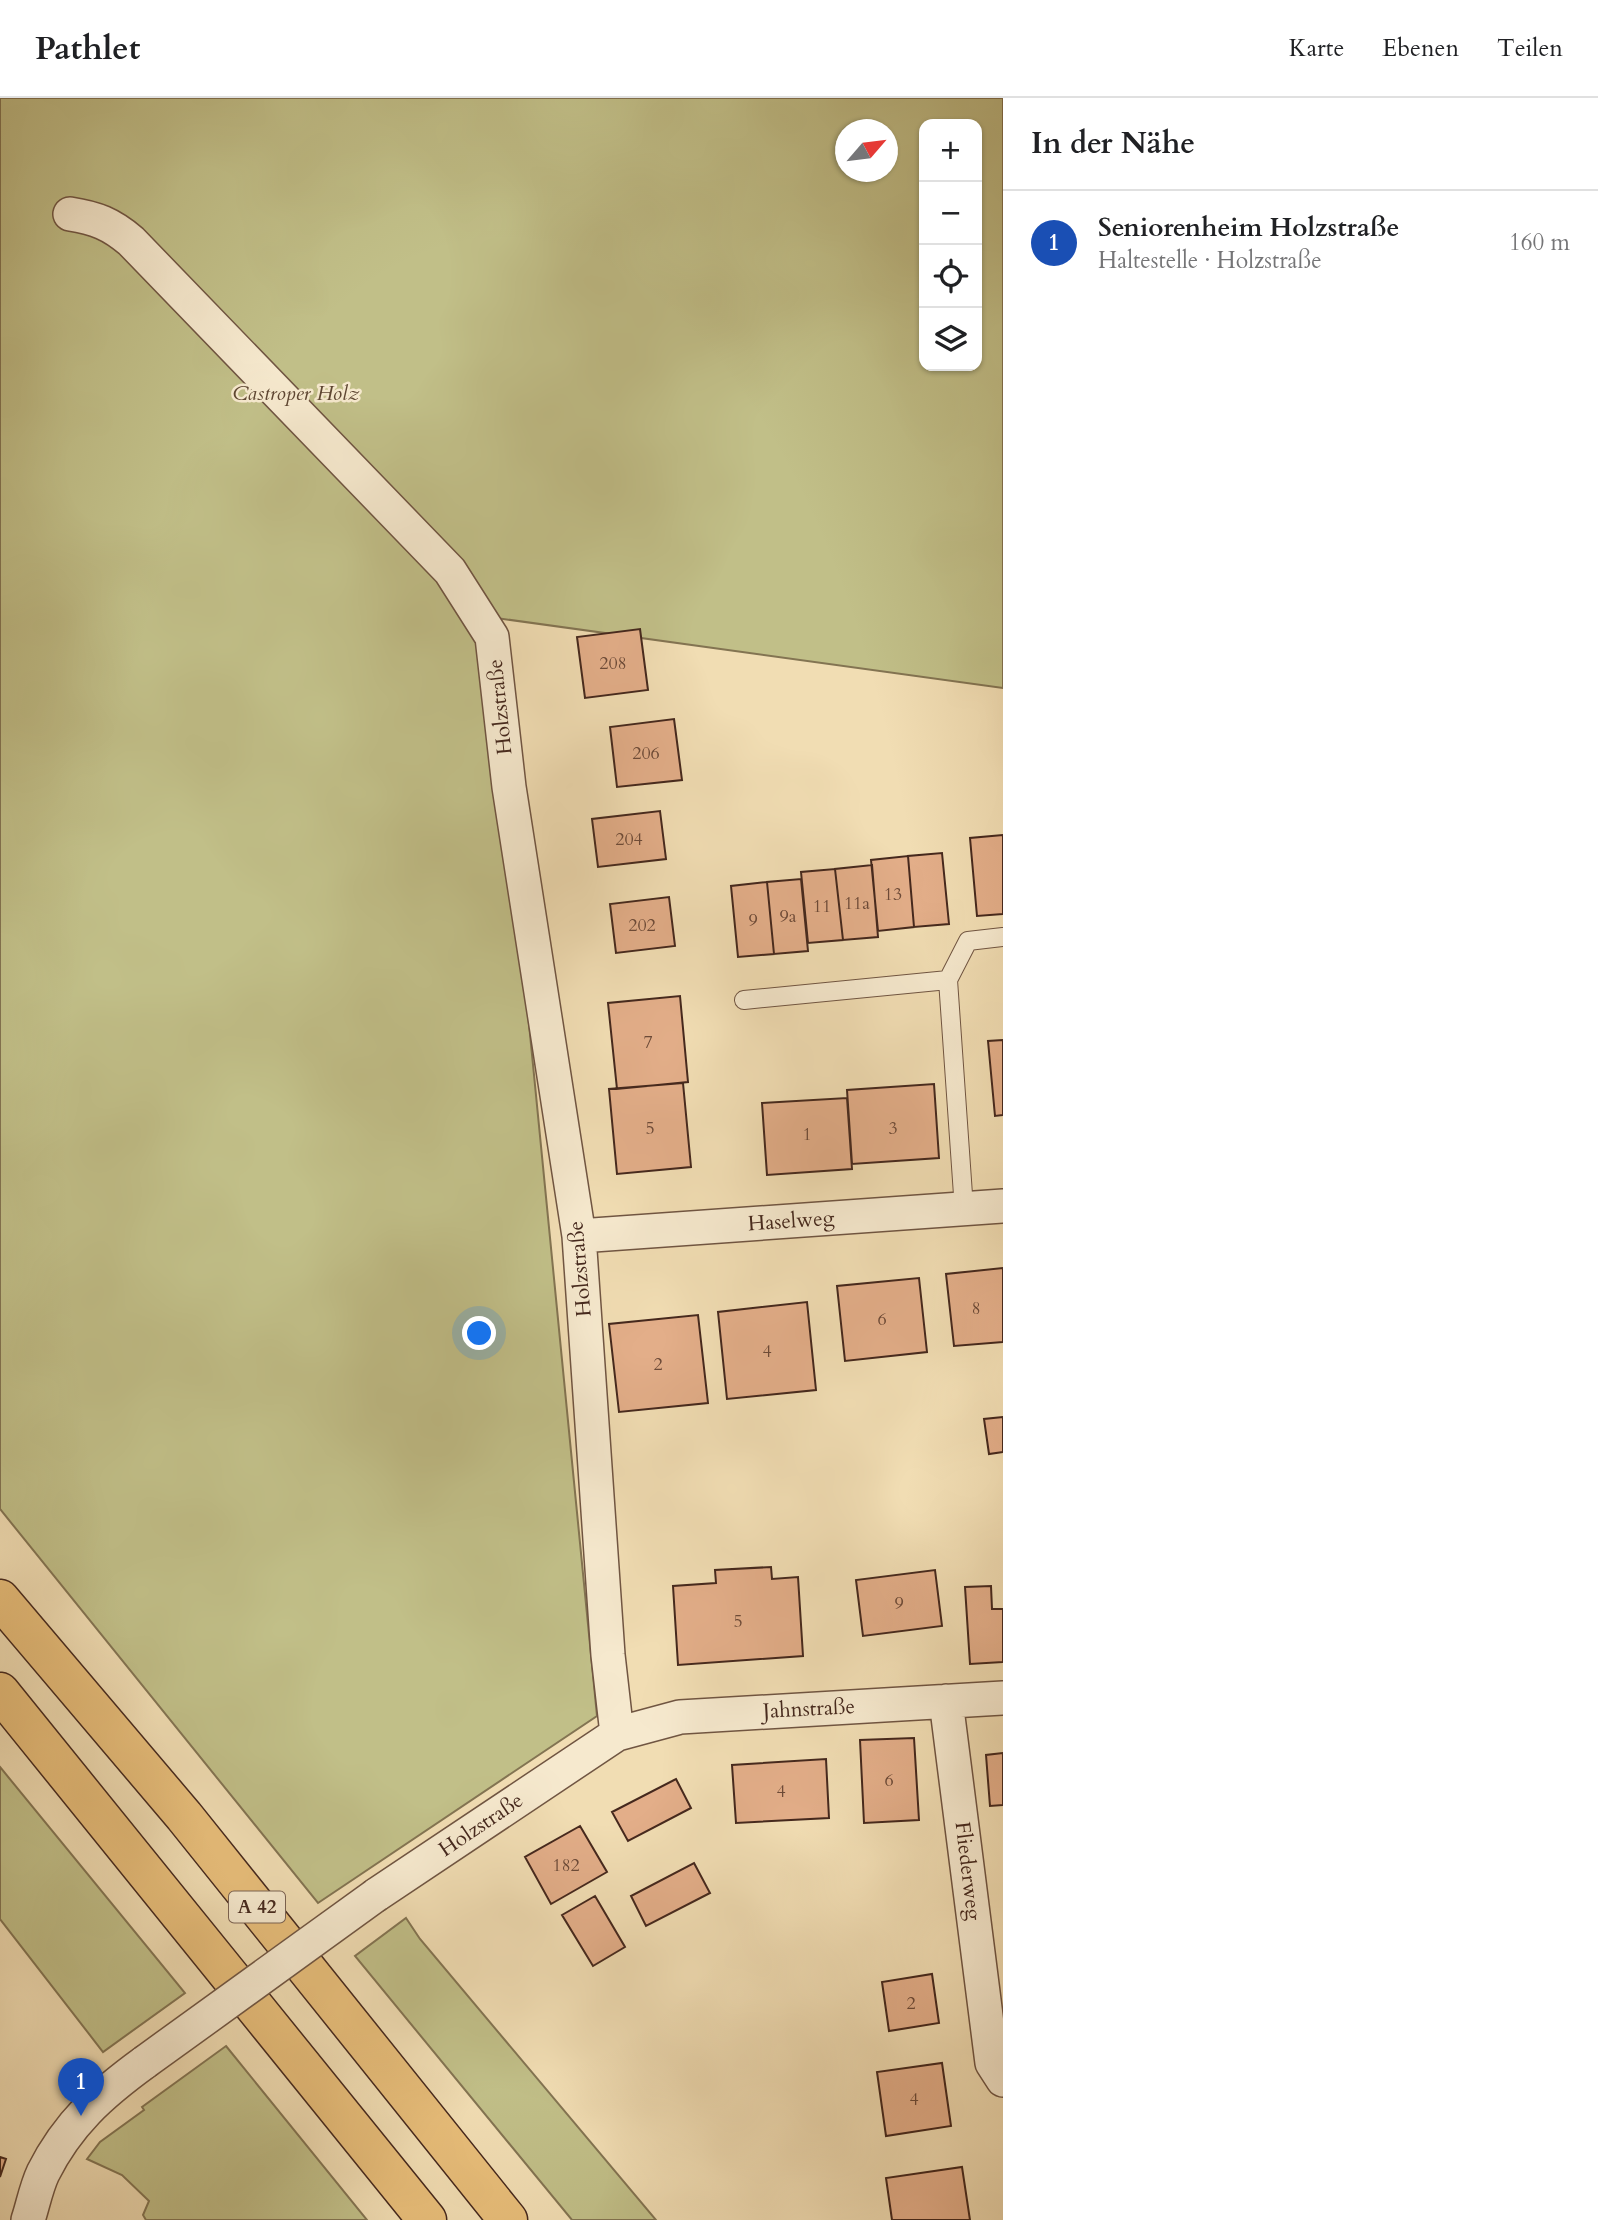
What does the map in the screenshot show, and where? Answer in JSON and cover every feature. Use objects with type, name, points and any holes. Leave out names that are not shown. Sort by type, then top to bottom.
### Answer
[{"type":"highway","name":"A 42","points":[[0,1599],[184,1816],[508,2220]]},
{"type":"highway","points":[[0,1692],[427,2220]]},
{"type":"street","name":"Holzstraße","points":[[28,2220],[43,2175],[72,2124],[115,2084],[376,1895],[617,1734],[608,1655],[579,1236],[509,787],[492,637],[450,571],[131,241],[121,232],[94,217],[70,214]]},
{"type":"street","name":"Haselweg","points":[[579,1236],[1003,1206]]},
{"type":"street","name":"Jahnstraße","points":[[617,1734],[680,1717],[1003,1698]]},
{"type":"street","name":"Fliederweg","points":[[946,1701],[992,2063],[1003,2080]]},
{"type":"lane","points":[[964,1209],[948,980],[968,941],[1003,937]]},
{"type":"lane","points":[[744,1000],[948,980]]},
{"type":"green space","name":"Castroper Holz","points":[[0,98],[1003,98],[1003,688],[489,617],[597,1716],[318,1903],[0,1509]]},
{"type":"green space","points":[[0,1767],[185,1993],[103,2052],[0,1919]]},
{"type":"green space","points":[[406,1918],[420,1939],[656,2220],[572,2220],[355,1956]]},
{"type":"green space","points":[[226,2046],[367,2220],[146,2220],[143,2215],[149,2201],[122,2175],[87,2159],[100,2142],[144,2110],[142,2107]]},
{"type":"building","points":[[640,629],[648,690],[585,698],[577,637]]},
{"type":"building","points":[[674,719],[682,780],[617,787],[610,727]]},
{"type":"building","points":[[660,811],[666,859],[598,867],[592,819]]},
{"type":"building","points":[[1003,835],[1003,914],[977,916],[970,838]]},
{"type":"building","points":[[942,853],[949,924],[914,927],[908,856]]},
{"type":"building","points":[[908,856],[914,927],[878,931],[871,860]]},
{"type":"building","points":[[872,865],[878,937],[843,940],[835,869]]},
{"type":"building","points":[[835,869],[843,940],[808,943],[801,872]]},
{"type":"building","points":[[801,879],[808,951],[774,954],[767,882]]},
{"type":"building","points":[[767,882],[774,954],[738,957],[731,886]]},
{"type":"building","points":[[669,897],[675,946],[616,953],[610,904]]},
{"type":"building","points":[[680,996],[688,1082],[617,1089],[608,1003]]},
{"type":"building","points":[[1003,1040],[1003,1115],[995,1116],[988,1041]]},
{"type":"building","points":[[683,1083],[691,1167],[617,1174],[609,1089]]},
{"type":"building","points":[[934,1084],[939,1158],[852,1164],[847,1090]]},
{"type":"building","points":[[847,1098],[852,1169],[767,1175],[762,1103]]},
{"type":"building","points":[[1003,1268],[1003,1342],[954,1346],[946,1274]]},
{"type":"building","points":[[919,1278],[927,1352],[845,1361],[837,1286]]},
{"type":"building","points":[[807,1302],[816,1390],[727,1399],[718,1312]]},
{"type":"building","points":[[698,1315],[708,1403],[619,1412],[609,1324]]},
{"type":"building","points":[[1003,1417],[1003,1452],[989,1454],[984,1419]]},
{"type":"building","points":[[771,1567],[772,1579],[798,1577],[803,1656],[678,1665],[673,1586],[716,1583],[715,1570]]},
{"type":"building","points":[[935,1570],[942,1626],[863,1636],[856,1580]]},
{"type":"building","points":[[991,1586],[992,1609],[1003,1609],[1003,1662],[970,1664],[965,1587]]},
{"type":"building","points":[[914,1738],[919,1820],[864,1823],[860,1740]]},
{"type":"building","points":[[1003,1753],[1003,1805],[990,1806],[986,1755]]},
{"type":"building","points":[[826,1759],[829,1818],[736,1823],[732,1765]]},
{"type":"building","points":[[676,1779],[691,1808],[628,1841],[612,1812]]},
{"type":"building","points":[[580,1826],[607,1872],[551,1904],[525,1857]]},
{"type":"building","points":[[694,1863],[710,1893],[646,1926],[631,1896]]},
{"type":"building","points":[[595,1896],[625,1947],[593,1966],[562,1915]]},
{"type":"building","points":[[932,1974],[939,2023],[889,2031],[882,1982]]},
{"type":"building","points":[[942,2063],[951,2126],[886,2136],[877,2072]]},
{"type":"building","points":[[0,2157],[6,2159],[0,2177]]},
{"type":"building","points":[[962,2167],[970,2220],[892,2220],[886,2178]]},
{"type":"place","name":"Seniorenheim Holzstraße","points":[[81,2116]]}]
